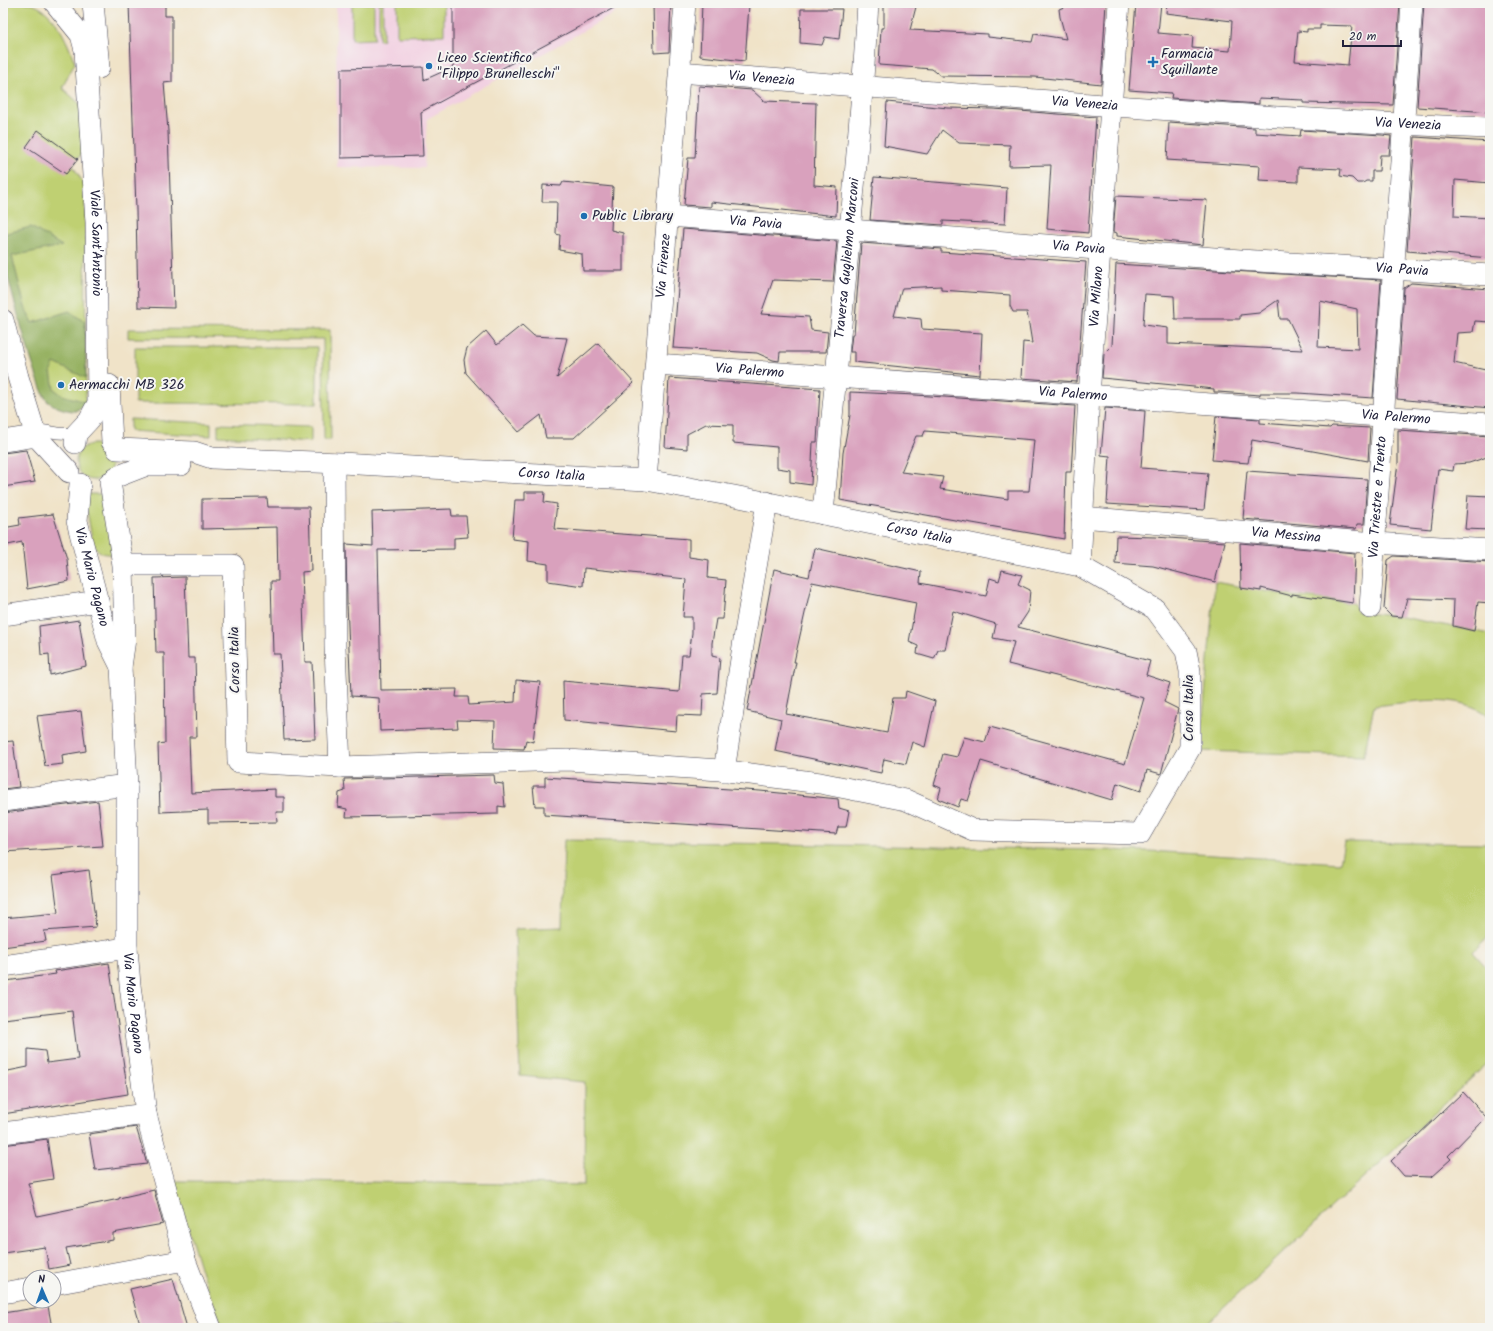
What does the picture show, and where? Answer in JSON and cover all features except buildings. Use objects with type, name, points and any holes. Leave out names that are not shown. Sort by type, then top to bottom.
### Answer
[{"type":"street","name":"Viale Sant'Antonio","points":[[55,3],[90,40]]},
{"type":"street","name":"Viale Sant'Antonio","points":[[62,3],[90,40]]},
{"type":"street","name":"Viale Sant'Antonio","points":[[93,3],[90,40],[105,190],[109,410],[115,446]]},
{"type":"street","name":"Viale Sant'Antonio","points":[[75,439],[90,420],[98,403],[96,222],[85,50],[90,40],[97,3]]},
{"type":"street","name":"Via Firenze","points":[[646,480],[685,3]]},
{"type":"street","name":"Traversa Guglielmo Marconi","points":[[823,514],[863,86],[868,3]]},
{"type":"street","name":"Via Milano","points":[[1080,566],[1089,395],[1119,3]]},
{"type":"street","name":"Via Triestre e Trento","points":[[1370,608],[1412,3]]},
{"type":"street","name":"Via Venezia","points":[[680,72],[1112,106],[1490,128]]},
{"type":"street","name":"Via Pavia","points":[[668,216],[850,228],[1100,249],[1490,275]]},
{"type":"street","points":[[3,320],[35,432],[74,478],[96,488],[106,486],[113,480]]},
{"type":"street","name":"Via Palermo","points":[[656,364],[1384,418],[1490,424]]},
{"type":"street","points":[[3,441],[35,432]]},
{"type":"street","points":[[75,439],[98,436],[115,446]]},
{"type":"street","name":"Via Mario Pagano","points":[[75,439],[68,458],[74,478],[78,521],[108,641],[121,667]]},
{"type":"street","name":"Via Mario Pagano","points":[[115,446],[121,463],[113,480],[123,565],[125,639],[121,667],[127,785],[127,948],[130,985],[146,1114],[184,1260],[211,1328]]},
{"type":"street","name":"Corso Italia","points":[[115,446],[194,452],[212,458],[646,480],[767,502],[1080,566],[1155,609],[1186,651],[1190,671],[1190,748],[1140,834],[973,830],[906,800],[820,783],[724,771],[568,760],[340,767],[238,762],[233,565],[123,565]]},
{"type":"street","name":"Corso Italia","points":[[113,480],[147,465],[195,466],[212,458]]},
{"type":"street","points":[[334,463],[335,647],[340,767]]},
{"type":"street","points":[[724,771],[767,502]]},
{"type":"street","name":"Via Messina","points":[[1082,517],[1375,543],[1490,550]]},
{"type":"street","points":[[3,615],[98,601]]},
{"type":"street","points":[[3,801],[127,785]]},
{"type":"street","points":[[3,966],[127,948]]},
{"type":"street","points":[[3,1133],[146,1114]]},
{"type":"street","points":[[62,1283],[184,1260]]},
{"type":"street","points":[[3,1293],[22,1289]]},
{"type":"lane","points":[[35,432],[58,433],[75,439]]},
{"type":"shaded area","name":"Liceo Scientifico \"Filippo Brunelleschi\"","points":[[336,3],[621,3],[615,13],[427,119],[424,168],[337,167]]},
{"type":"green space","points":[[3,3],[28,3],[37,6],[46,12],[59,27],[75,63],[62,88],[80,104],[83,151],[73,166],[85,186],[86,402],[84,406],[75,411],[65,409],[48,402],[44,396],[30,355],[3,256]]},
{"type":"green space","points":[[352,3],[374,3],[374,39],[352,40]]},
{"type":"green space","points":[[379,3],[383,3],[383,39],[379,40]]},
{"type":"green space","points":[[397,3],[444,3],[444,35],[397,36]]},
{"type":"green space","points":[[31,227],[62,246],[12,256],[25,307],[32,323],[69,311],[85,322],[86,378],[54,363],[51,371],[54,389],[62,395],[86,402],[84,406],[75,411],[56,407],[47,400],[43,392],[23,331],[5,267],[3,234]]},
{"type":"green space","points":[[128,329],[330,330],[331,440],[324,440],[323,339],[128,338]]},
{"type":"green space","points":[[135,347],[317,347],[317,404],[135,403]]},
{"type":"green space","points":[[130,419],[211,423],[211,436],[130,431]]},
{"type":"green space","points":[[218,424],[311,427],[311,442],[218,436]]},
{"type":"green space","points":[[98,444],[107,449],[111,455],[111,469],[107,475],[98,480],[90,480],[81,475],[77,469],[76,458],[81,449],[87,445]]},
{"type":"green space","points":[[84,494],[105,494],[113,554],[101,552],[93,544]]},
{"type":"green space","points":[[1215,582],[1292,596],[1353,603],[1358,612],[1402,617],[1490,634],[1490,718],[1478,709],[1465,704],[1450,701],[1419,701],[1374,706],[1364,756],[1200,751]]},
{"type":"green space","points":[[564,840],[1149,851],[1340,863],[1344,842],[1490,844],[1490,934],[1473,952],[1490,971],[1490,1061],[1202,1328],[223,1328],[202,1274],[174,1181],[584,1185],[585,1082],[520,1076],[515,929],[562,927]]},
{"type":"place","name":"Farmacia Squillante","points":[[1153,62]]},
{"type":"place","name":"Liceo Scientifico \"Filippo Brunelleschi\"","points":[[429,66]]},
{"type":"place","name":"Public Library","points":[[584,216]]},
{"type":"place","name":"Aermacchi MB 326","points":[[61,385]]}]
